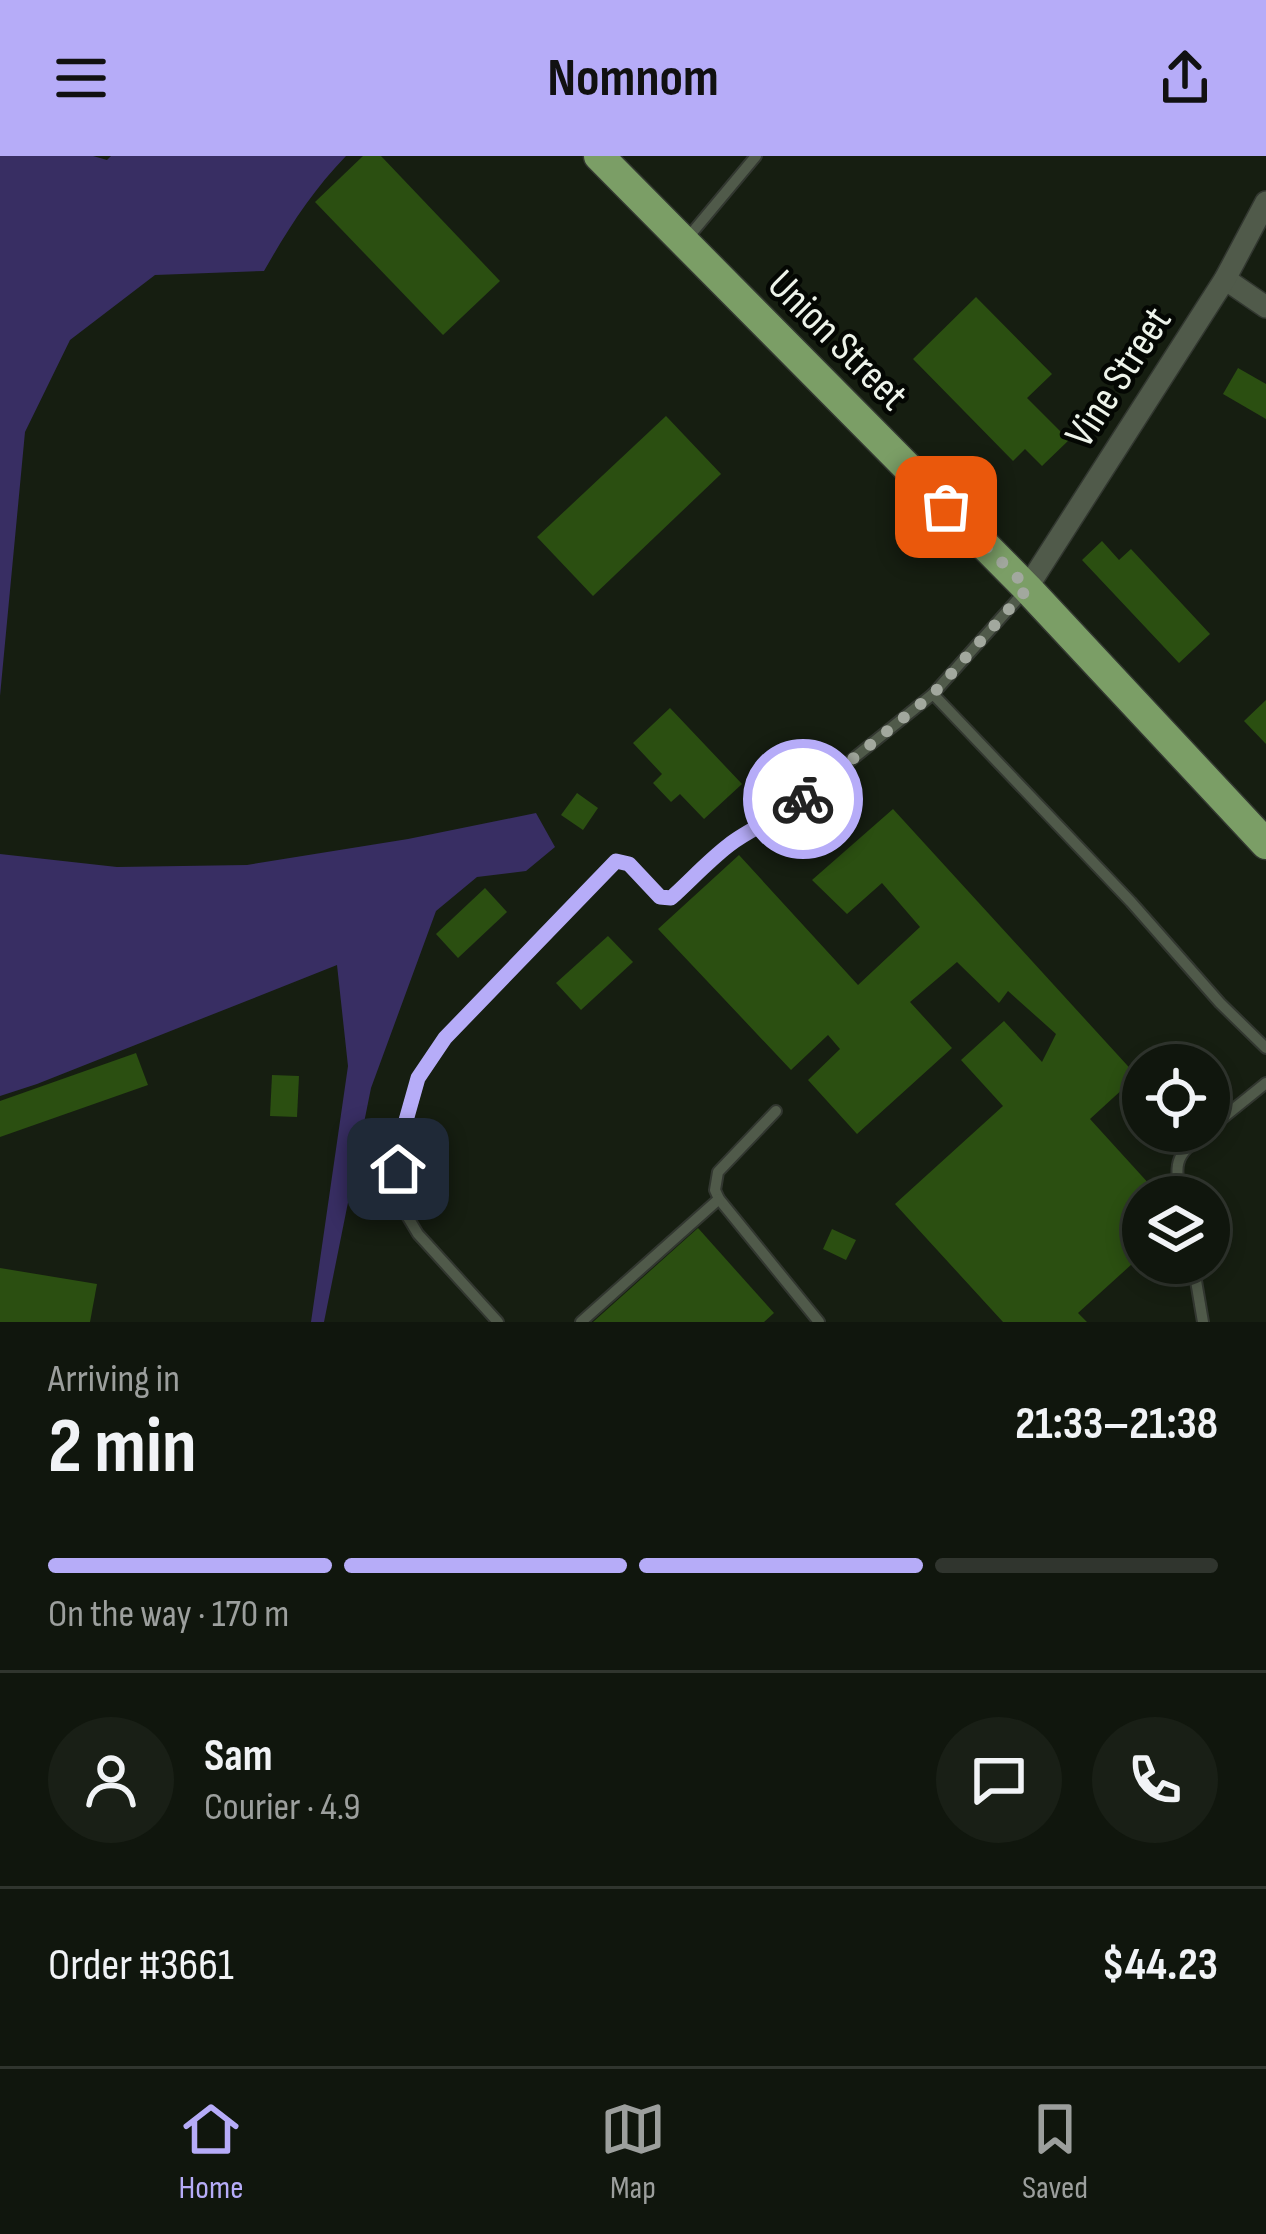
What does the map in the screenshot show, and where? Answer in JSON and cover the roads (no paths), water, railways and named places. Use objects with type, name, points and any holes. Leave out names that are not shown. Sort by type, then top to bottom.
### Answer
[{"type":"main road","name":"Union Street","points":[[601,157],[1028,588],[1266,844]]},
{"type":"street","name":"Vine Street","points":[[1028,588],[1225,279],[1266,202]]},
{"type":"street","points":[[1225,279],[1266,307]]},
{"type":"lane","points":[[684,242],[755,156]]},
{"type":"lane","points":[[498,1322],[418,1234],[403,1209],[398,1169],[405,1124],[418,1078],[445,1038],[616,861],[629,864],[660,897],[671,898],[730,844],[786,813],[933,694],[1028,588]]},
{"type":"lane","points":[[933,694],[1266,1048]]},
{"type":"lane","points":[[1230,1112],[1266,1083]]},
{"type":"lane","points":[[776,1111],[718,1172],[716,1190],[815,1321]]},
{"type":"lane","points":[[581,1322],[719,1199]]},
{"type":"lane","points":[[1197,1284],[1204,1322]]}]
